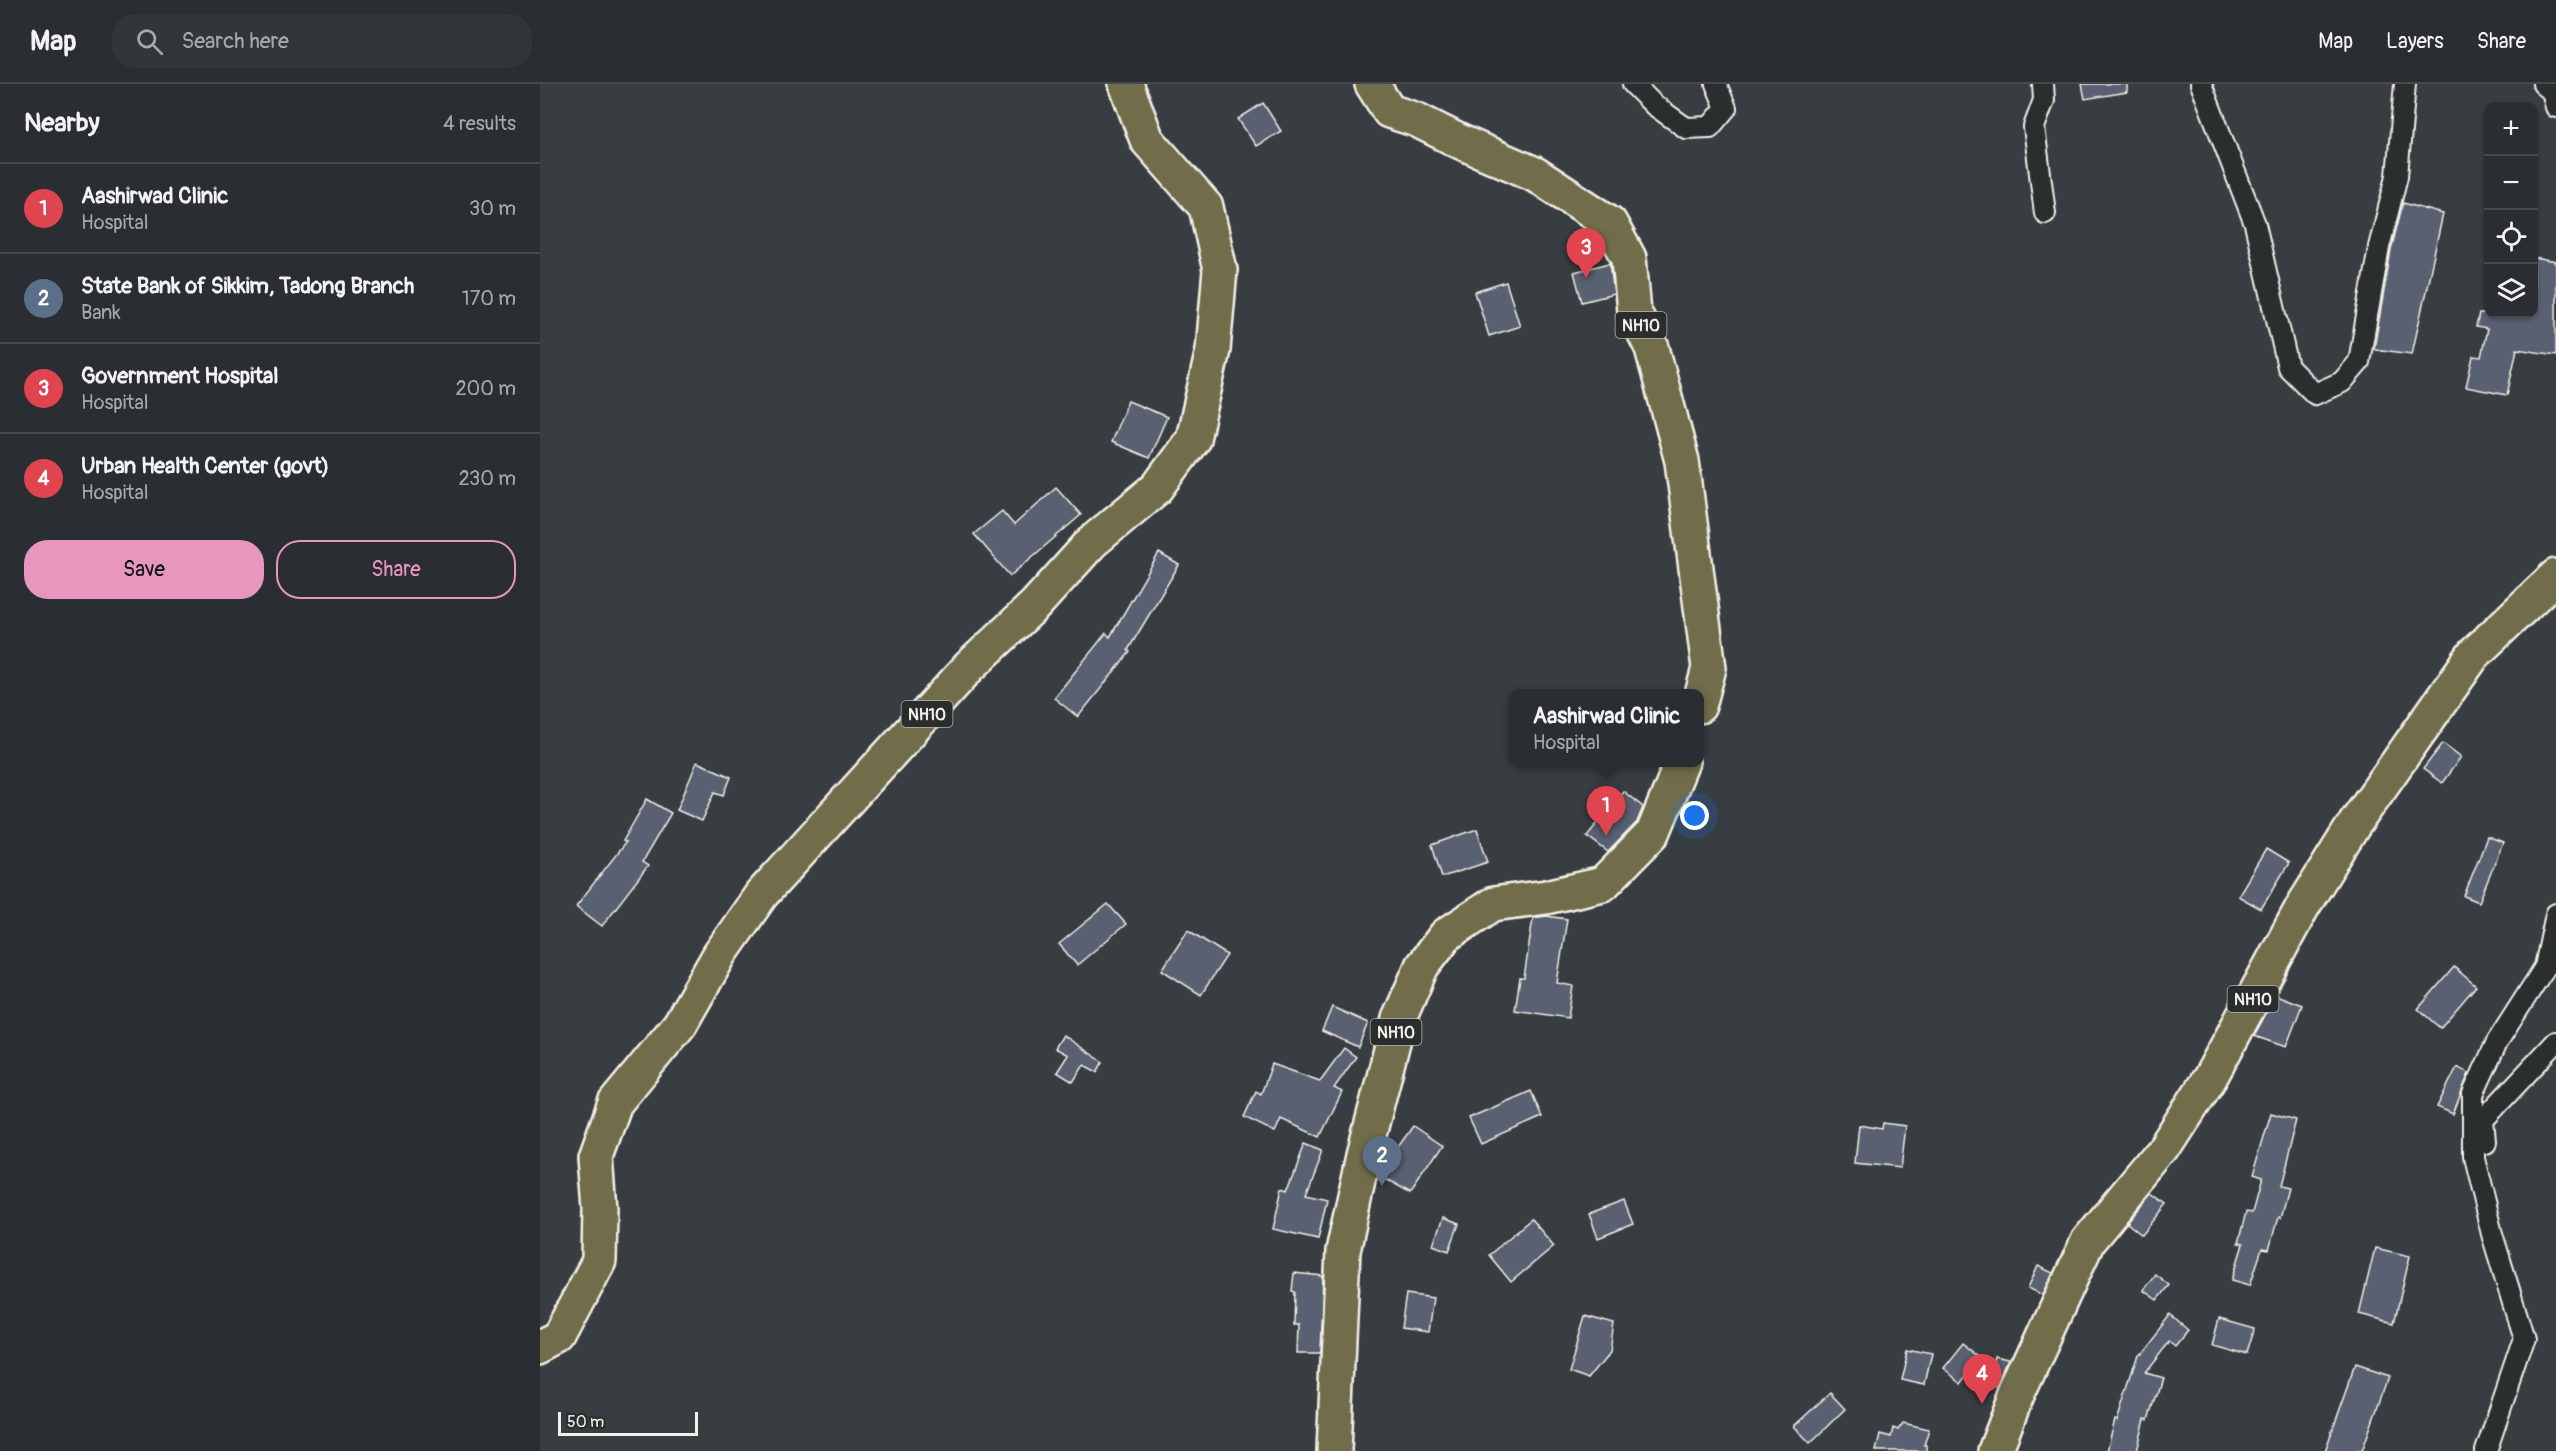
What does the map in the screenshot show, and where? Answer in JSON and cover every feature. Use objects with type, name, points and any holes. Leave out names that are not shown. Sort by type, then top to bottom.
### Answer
[{"type":"highway","name":"NH10","points":[[540,1347],[559,1337],[599,1261],[600,1209],[596,1156],[615,1103],[680,1023],[720,954],[761,895],[969,667],[1035,605],[1092,542],[1157,488],[1193,439],[1213,350],[1220,270],[1206,207],[1147,140],[1125,84]]},
{"type":"highway","name":"NH10","points":[[1372,84],[1389,111],[1417,120],[1535,174],[1610,223],[1629,258],[1634,312],[1652,348],[1682,461],[1708,668],[1703,689]]},
{"type":"highway","name":"NH10","points":[[1995,1451],[2017,1395],[2088,1241],[2164,1149],[2182,1121],[2216,1066],[2303,906],[2355,823],[2474,654],[2556,576]]},
{"type":"highway","name":"NH10","points":[[1334,1451],[1343,1251],[1364,1154],[1399,1019],[1422,966],[1446,935],[1493,904],[1546,897],[1603,884],[1653,833],[1680,767]]},
{"type":"street","points":[[1633,84],[1654,105],[1686,128],[1710,127],[1726,108],[1716,84]]},
{"type":"street","points":[[2043,84],[2044,100],[2034,127],[2045,213]]},
{"type":"street","points":[[2201,84],[2255,224],[2288,367],[2315,394],[2342,382],[2359,362],[2379,247],[2397,176],[2405,84]]},
{"type":"street","points":[[2543,84],[2552,91],[2556,107]]},
{"type":"street","points":[[2486,1451],[2524,1339],[2492,1234],[2473,1157],[2473,1094],[2497,1042],[2545,967],[2556,914]]},
{"type":"street","points":[[2492,1234],[2483,1119],[2556,1042]]},
{"type":"building","points":[[2082,84],[2127,84],[2127,92],[2085,99]]},
{"type":"building","points":[[1263,103],[1281,131],[1256,146],[1238,119]]},
{"type":"building","points":[[2403,203],[2443,214],[2412,354],[2374,349],[2391,250]]},
{"type":"building","points":[[2538,259],[2556,262],[2556,355],[2517,349],[2507,395],[2466,387],[2473,356],[2481,357],[2487,329],[2476,327],[2479,314],[2484,314],[2484,318],[2538,318]]},
{"type":"building","points":[[1610,263],[1614,294],[1582,302],[1574,272]]},
{"type":"building","points":[[1506,282],[1520,326],[1489,336],[1475,292]]},
{"type":"building","points":[[1128,401],[1167,417],[1149,458],[1111,442]]},
{"type":"building","points":[[1056,487],[1081,515],[1010,576],[974,534],[1002,511],[1014,525]]},
{"type":"building","points":[[1159,553],[1179,565],[1128,650],[1130,652],[1078,717],[1054,698],[1106,633],[1110,637]]},
{"type":"building","points":[[2443,743],[2461,757],[2442,783],[2423,769]]},
{"type":"building","points":[[697,762],[731,777],[724,795],[715,792],[702,821],[677,810]]},
{"type":"building","points":[[1623,791],[1643,807],[1637,822],[1608,852],[1587,836]]},
{"type":"building","points":[[647,799],[671,813],[642,862],[648,866],[602,926],[576,906],[626,842],[623,841]]},
{"type":"building","points":[[1477,829],[1488,862],[1442,877],[1432,845]]},
{"type":"building","points":[[2487,837],[2503,843],[2479,902],[2464,896]]},
{"type":"building","points":[[2266,849],[2289,863],[2261,909],[2238,896]]},
{"type":"building","points":[[1108,904],[1126,924],[1077,965],[1059,944]]},
{"type":"building","points":[[1546,916],[1567,919],[1557,983],[1573,986],[1568,1018],[1515,1010],[1520,978],[1524,978],[1533,918]]},
{"type":"building","points":[[1188,930],[1227,955],[1201,995],[1162,970]]},
{"type":"building","points":[[2454,967],[2476,986],[2440,1028],[2418,1009]]},
{"type":"building","points":[[2276,995],[2302,1005],[2286,1047],[2254,1036]]},
{"type":"building","points":[[1332,1007],[1368,1023],[1358,1047],[1322,1031]]},
{"type":"building","points":[[1063,1035],[1103,1062],[1097,1072],[1084,1065],[1073,1082],[1057,1072],[1068,1055],[1055,1048]]},
{"type":"building","points":[[1344,1048],[1356,1057],[1334,1088],[1342,1092],[1320,1137],[1281,1119],[1275,1132],[1244,1117],[1256,1091],[1261,1094],[1272,1064],[1320,1081]]},
{"type":"building","points":[[2457,1067],[2469,1073],[2453,1114],[2437,1107]]},
{"type":"building","points":[[1531,1091],[1542,1117],[1481,1144],[1469,1118]]},
{"type":"building","points":[[2271,1113],[2296,1120],[2279,1186],[2288,1188],[2269,1250],[2262,1249],[2250,1285],[2232,1280],[2243,1244],[2238,1243],[2246,1212],[2252,1213],[2261,1180],[2252,1177]]},
{"type":"building","points":[[1883,1123],[1905,1126],[1900,1168],[1855,1163],[1859,1125],[1882,1129]]},
{"type":"building","points":[[1413,1126],[1442,1146],[1410,1194],[1378,1176],[1386,1154],[1391,1157]]},
{"type":"building","points":[[1306,1143],[1323,1150],[1306,1194],[1327,1199],[1318,1239],[1273,1229],[1282,1188],[1288,1190]]},
{"type":"building","points":[[2152,1193],[2167,1204],[2142,1235],[2127,1223]]},
{"type":"building","points":[[1624,1201],[1633,1224],[1598,1238],[1589,1214]]},
{"type":"building","points":[[1443,1218],[1459,1224],[1449,1251],[1433,1245]]},
{"type":"building","points":[[1531,1219],[1554,1246],[1511,1282],[1489,1255]]},
{"type":"building","points":[[2375,1248],[2410,1256],[2394,1323],[2359,1314]]},
{"type":"building","points":[[2038,1266],[2053,1273],[2043,1295],[2028,1288]]},
{"type":"building","points":[[1294,1273],[1323,1276],[1320,1353],[1298,1353],[1299,1325],[1294,1325],[1295,1292],[1292,1291]]},
{"type":"building","points":[[2155,1274],[2169,1285],[2157,1300],[2143,1290]]},
{"type":"building","points":[[1406,1294],[1433,1298],[1428,1332],[1401,1328]]},
{"type":"building","points":[[2170,1315],[2188,1330],[2175,1346],[2169,1341],[2144,1373],[2161,1378],[2148,1420],[2145,1419],[2137,1451],[2107,1451],[2115,1420],[2117,1421],[2138,1356]]},
{"type":"building","points":[[1585,1316],[1614,1324],[1610,1350],[1589,1376],[1569,1369]]},
{"type":"building","points":[[2219,1319],[2255,1329],[2247,1355],[2212,1345]]},
{"type":"building","points":[[1963,1343],[1981,1357],[1962,1382],[1943,1368]]},
{"type":"building","points":[[1907,1349],[1931,1354],[1924,1385],[1900,1380]]},
{"type":"building","points":[[1997,1359],[2011,1362],[2000,1388],[1990,1385]]},
{"type":"building","points":[[2355,1367],[2388,1378],[2362,1451],[2325,1451]]},
{"type":"building","points":[[1830,1393],[1845,1409],[1810,1443],[1794,1426]]},
{"type":"building","points":[[1903,1423],[1929,1429],[1924,1445],[1926,1445],[1926,1451],[1876,1451],[1880,1434],[1891,1437],[1893,1428],[1898,1430]]},
{"type":"place","name":"Government Hospital","points":[[1586,278]]},
{"type":"place","name":"Aashirwad Clinic","points":[[1606,836]]},
{"type":"place","name":"State Bank of Sikkim, Tadong Branch","points":[[1382,1186]]},
{"type":"place","name":"Urban Health Center (govt)","points":[[1982,1404]]}]
